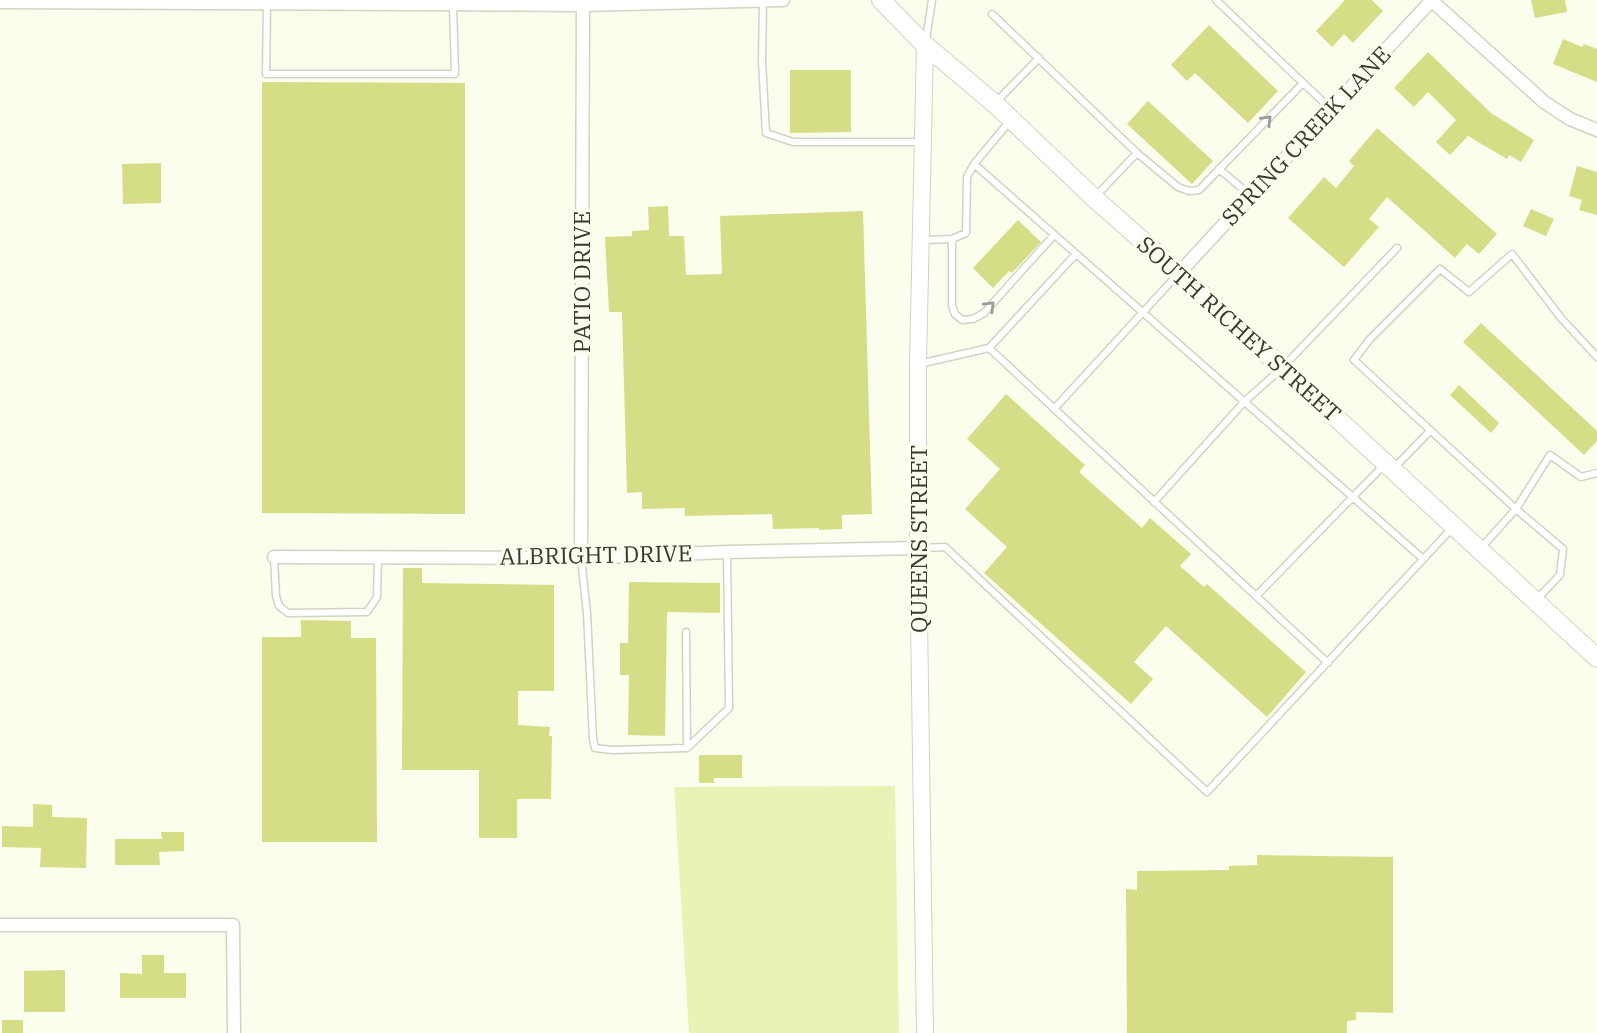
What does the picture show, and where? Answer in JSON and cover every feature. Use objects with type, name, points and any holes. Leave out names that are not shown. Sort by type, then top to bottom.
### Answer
[{"type":"main road","name":"SOUTH RICHEY STREET","points":[[881,0],[925,45],[995,104],[1094,198],[1597,657]]},
{"type":"street","points":[[0,2],[583,5],[607,2],[783,0]]},
{"type":"street","points":[[1432,0],[1544,102],[1570,119],[1597,131]]},
{"type":"street","name":"SPRING CREEK LANE","points":[[1179,273],[1432,0]]},
{"type":"street","name":"PATIO DRIVE","points":[[581,558],[583,5]]},
{"type":"street","name":"QUEENS STREET","points":[[925,45],[918,364],[925,1033]]},
{"type":"street","name":"ALBRIGHT DRIVE","points":[[274,558],[581,558],[918,548]]},
{"type":"street","points":[[0,925],[233,925],[234,1033]]},
{"type":"lane","points":[[925,45],[932,0]]},
{"type":"lane","points":[[1216,0],[1331,109]]},
{"type":"lane","points":[[763,2],[762,61],[766,133],[793,142],[923,142]]},
{"type":"lane","points":[[267,5],[266,74],[455,74],[453,5]]},
{"type":"lane","points":[[992,14],[1137,153],[1178,187],[1189,191],[1199,190],[1303,83]]},
{"type":"lane","points":[[995,104],[1039,58]]},
{"type":"lane","points":[[920,240],[952,239],[966,233],[967,177],[974,164],[1012,120]]},
{"type":"lane","points":[[1094,198],[1137,153]]},
{"type":"lane","points":[[974,164],[1422,558]]},
{"type":"lane","points":[[1219,169],[1250,195]]},
{"type":"lane","points":[[952,239],[952,306],[955,314],[962,320],[973,319],[984,313],[1055,235]]},
{"type":"lane","points":[[1154,502],[1244,402],[1282,368],[1397,248]]},
{"type":"lane","points":[[918,364],[989,348],[1076,254]]},
{"type":"lane","points":[[1535,601],[1560,575],[1563,549],[1354,360],[1370,339],[1440,269],[1469,292],[1512,254],[1561,318],[1597,357]]},
{"type":"lane","points":[[1054,409],[1179,273]]},
{"type":"lane","points":[[989,348],[1328,663]]},
{"type":"lane","points":[[1255,596],[1352,497],[1430,431]]},
{"type":"lane","points":[[1479,551],[1516,509],[1550,456],[1581,477],[1597,474]]},
{"type":"lane","points":[[918,548],[945,547],[1208,792],[1453,527]]},
{"type":"lane","points":[[581,558],[595,748],[687,748],[729,708],[727,552]]},
{"type":"lane","points":[[274,558],[276,596],[279,606],[288,613],[367,612],[377,597],[378,557]]},
{"type":"lane","points":[[686,632],[687,748]]},
{"type":"green space","points":[[895,786],[899,1033],[689,1033],[674,787]]},
{"type":"building","points":[[1345,0],[1372,0],[1383,11],[1353,43],[1344,34],[1332,47],[1316,31]]},
{"type":"building","points":[[1531,0],[1565,0],[1567,12],[1535,18]]},
{"type":"building","points":[[1209,25],[1278,91],[1248,123],[1195,73],[1187,81],[1171,65]]},
{"type":"building","points":[[1563,39],[1582,47],[1584,44],[1597,49],[1597,82],[1553,64]]},
{"type":"building","points":[[1428,52],[1491,113],[1534,140],[1521,162],[1509,155],[1507,159],[1468,136],[1450,155],[1436,142],[1456,120],[1428,92],[1414,107],[1394,88]]},
{"type":"building","points":[[790,70],[851,70],[851,132],[790,133]]},
{"type":"building","points":[[262,82],[465,83],[465,514],[262,513]]},
{"type":"building","points":[[1148,101],[1213,161],[1192,184],[1127,124]]},
{"type":"building","points":[[1377,128],[1497,234],[1479,254],[1467,244],[1455,258],[1387,197],[1369,219],[1379,227],[1344,267],[1288,218],[1324,177],[1336,188],[1354,166],[1349,161]]},
{"type":"building","points":[[161,163],[161,203],[123,204],[122,164]]},
{"type":"building","points":[[1577,166],[1597,172],[1597,215],[1579,210],[1582,200],[1569,196]]},
{"type":"building","points":[[668,206],[669,236],[684,236],[686,275],[722,274],[720,216],[863,211],[872,514],[842,515],[842,529],[773,529],[772,514],[685,516],[685,508],[642,509],[642,492],[627,493],[622,312],[609,312],[605,237],[632,236],[632,231],[649,230],[648,207]]},
{"type":"building","points":[[1531,209],[1554,219],[1546,236],[1523,226]]},
{"type":"building","points":[[1018,220],[1041,242],[1012,273],[1009,271],[993,288],[973,268]]},
{"type":"building","points":[[1481,323],[1597,431],[1597,441],[1584,455],[1463,342]]},
{"type":"building","points":[[1459,385],[1499,423],[1491,433],[1450,395]]},
{"type":"building","points":[[1006,394],[1085,465],[1079,472],[1142,528],[1150,518],[1191,554],[1180,566],[1204,587],[1207,584],[1306,672],[1267,717],[1166,626],[1134,662],[1153,679],[1131,704],[984,573],[1007,547],[965,509],[1000,469],[967,439]]},
{"type":"building","points":[[403,568],[422,568],[422,583],[554,585],[554,691],[518,691],[518,725],[550,727],[551,799],[517,799],[517,838],[479,838],[479,770],[402,770]]},
{"type":"building","points":[[629,582],[720,583],[720,613],[667,612],[665,736],[628,735],[629,675],[620,675],[620,643],[628,643]]},
{"type":"building","points":[[301,620],[351,621],[351,638],[376,638],[377,842],[262,842],[262,637],[301,637]]},
{"type":"building","points":[[699,755],[742,755],[742,778],[714,778],[714,783],[699,783]]},
{"type":"building","points":[[33,804],[52,805],[52,817],[87,818],[86,868],[40,867],[41,848],[2,847],[2,826],[33,827]]},
{"type":"building","points":[[161,832],[184,832],[184,851],[159,852],[160,865],[115,865],[115,839],[162,839]]},
{"type":"building","points":[[1257,855],[1393,857],[1393,1013],[1356,1012],[1356,1020],[1347,1021],[1347,1033],[1127,1033],[1126,889],[1137,890],[1137,871],[1229,870],[1229,866],[1257,865]]},
{"type":"building","points":[[142,955],[164,955],[164,973],[186,973],[186,998],[120,998],[120,973],[142,974]]},
{"type":"building","points":[[65,970],[65,1012],[24,1012],[24,971]]},
{"type":"building","points":[[2,1020],[23,1020],[23,1033],[2,1033]]}]
